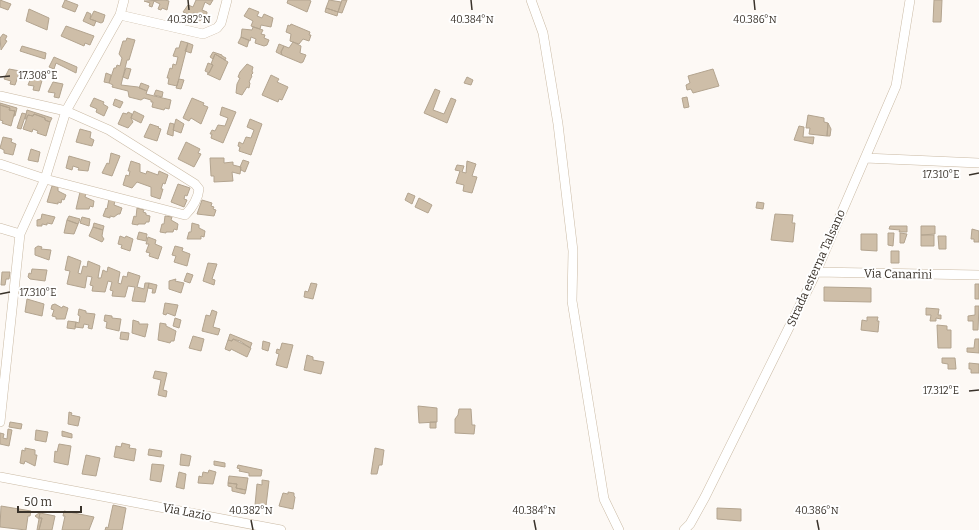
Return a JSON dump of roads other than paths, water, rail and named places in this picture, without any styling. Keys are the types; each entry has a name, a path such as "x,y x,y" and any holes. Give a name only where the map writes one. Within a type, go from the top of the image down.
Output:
{"street":[{"path":"0,422 4,334 20,234 45,179 66,110 120,15 124,0"},
{"path":"120,15 203,34 216,28 221,23 227,0"},
{"path":"531,0 543,33 558,124 573,251 572,301 604,500 619,530"},
{"name":"Strada esterna Talsano","path":"687,528 705,497 816,272 896,86 910,0"},
{"path":"0,96 66,110 109,130 195,184 199,189 199,194 190,210 185,215 45,179 0,164"},
{"path":"865,158 979,163"},
{"path":"0,228 20,234"},
{"name":"Via Canarini","path":"816,272 979,275"},
{"name":"Via Lazio","path":"0,476 280,530"}]}
